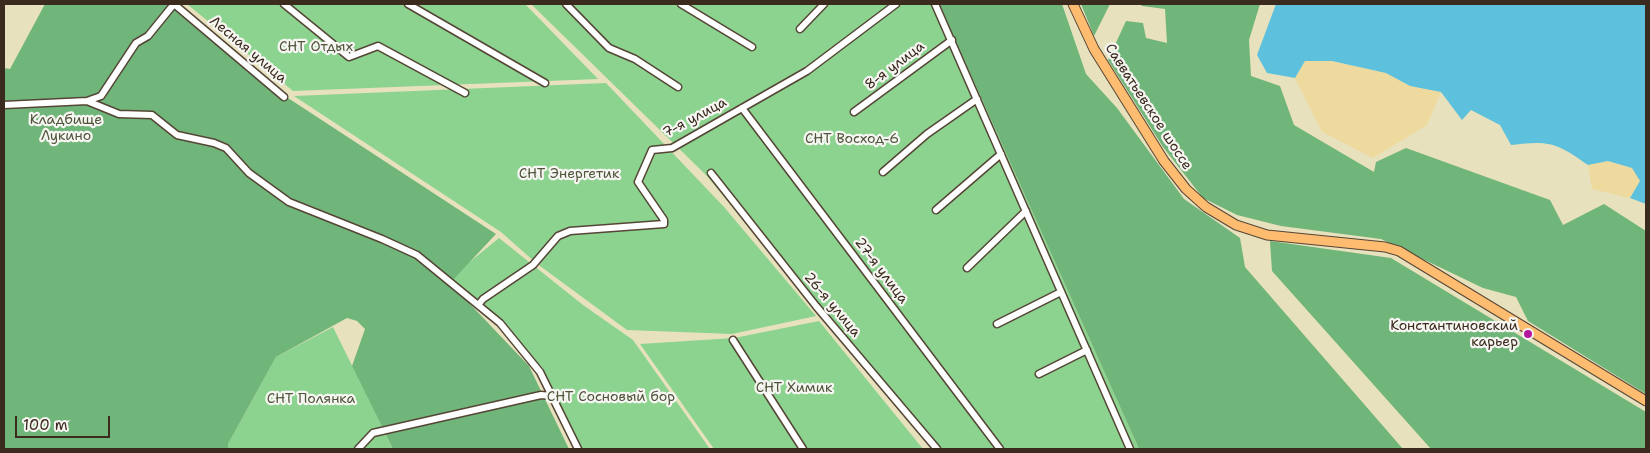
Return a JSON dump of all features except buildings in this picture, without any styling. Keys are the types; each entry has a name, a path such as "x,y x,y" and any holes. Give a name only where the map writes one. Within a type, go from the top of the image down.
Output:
{"main road":[{"name":"Савватьевское шоссе","path":"1073,4 1085,32 1120,93 1175,176 1192,196 1213,212 1236,225 1267,235 1385,247 1399,251 1646,401"}],"street":[{"name":"Лесная улица","path":"174,4 284,97"},
{"path":"4,105 87,101 101,96 136,44 148,36 174,4"},
{"path":"284,4 349,57 378,46 465,93"},
{"path":"408,4 545,83"},
{"path":"566,4 609,48 635,59 678,87"},
{"path":"681,4 752,47"},
{"path":"800,29 824,4"},
{"name":"7-я улица","path":"479,304 483,299 533,265 558,236 570,231 664,224 664,220 638,182 652,150 672,148 808,71 896,4"},
{"path":"935,4 1130,449"},
{"name":"8-я улица","path":"854,112 952,40"},
{"path":"883,172 927,134 977,99"},
{"path":"87,101 119,114 152,115 177,135 214,143 226,148 249,173 289,202 382,239 416,255 479,304 500,323 540,372 578,449"},
{"name":"27-я улица","path":"742,108 1000,449"},
{"path":"936,210 1001,154"},
{"name":"26-я улица","path":"711,173 816,306 937,449"},
{"path":"967,268 1026,211"},
{"path":"997,324 1061,292"},
{"path":"733,340 803,449"},
{"path":"1039,374 1086,350"},
{"path":"358,449 373,433 541,395 552,396"}],"green space":[{"name":"Кладбище Лукино","path":"45,4 178,4 288,98 496,234 450,283 529,366 569,449 393,449 352,366 365,329 357,321 347,318 276,357 228,444 228,449 4,449 4,68 10,69"},
{"name":"СНТ Отдых","path":"187,4 525,4 598,79 293,91"},
{"name":"СНТ Восход-6","path":"531,4 939,4 1139,449 934,449 706,175"},
{"path":"939,4 1062,4 1086,74 1117,108 1184,199 1240,238 1245,267 1403,449 1139,449"},
{"path":"1081,4 1110,4 1094,36"},
{"path":"1140,4 1260,4 1249,40 1251,76 1280,86 1294,125 1374,172 1376,162 1406,148 1550,200 1563,225 1604,204 1646,231 1646,394 1528,321 1516,297 1483,288 1381,239 1281,226 1237,215 1203,198 1163,147 1108,60 1126,21 1143,23 1146,38 1167,43 1165,9 1142,6"},
{"name":"СНТ Энергетик","path":"606,83 724,207 816,316 732,334 627,330 536,263 501,232 294,96"},
{"name":"СНТ Сосновый бор","path":"499,238 583,305 633,340 710,449 578,449 542,367 450,278"},
{"path":"1270,241 1391,258 1646,412 1646,449 1431,449 1272,271"},
{"name":"СНТ Химик","path":"819,321 923,449 714,449 640,344 734,338"},
{"name":"СНТ Полянка","path":"333,327 393,449 228,449 228,444 276,357"}],"sand":[{"path":"1305,61 1332,61 1386,73 1410,86 1441,92 1427,125 1373,158 1322,132 1295,78"},
{"path":"1608,161 1632,168 1640,181 1630,198 1592,189 1588,165"}],"water":[{"path":"1276,4 1646,4 1646,204 1630,198 1640,181 1632,168 1608,161 1588,165 1560,148 1544,143 1511,145 1500,125 1471,110 1462,120 1441,92 1410,86 1386,73 1332,61 1305,61 1295,78 1267,73 1257,55"}],"place":[{"name":"Константиновский карьер","path":"1528,334"}]}
